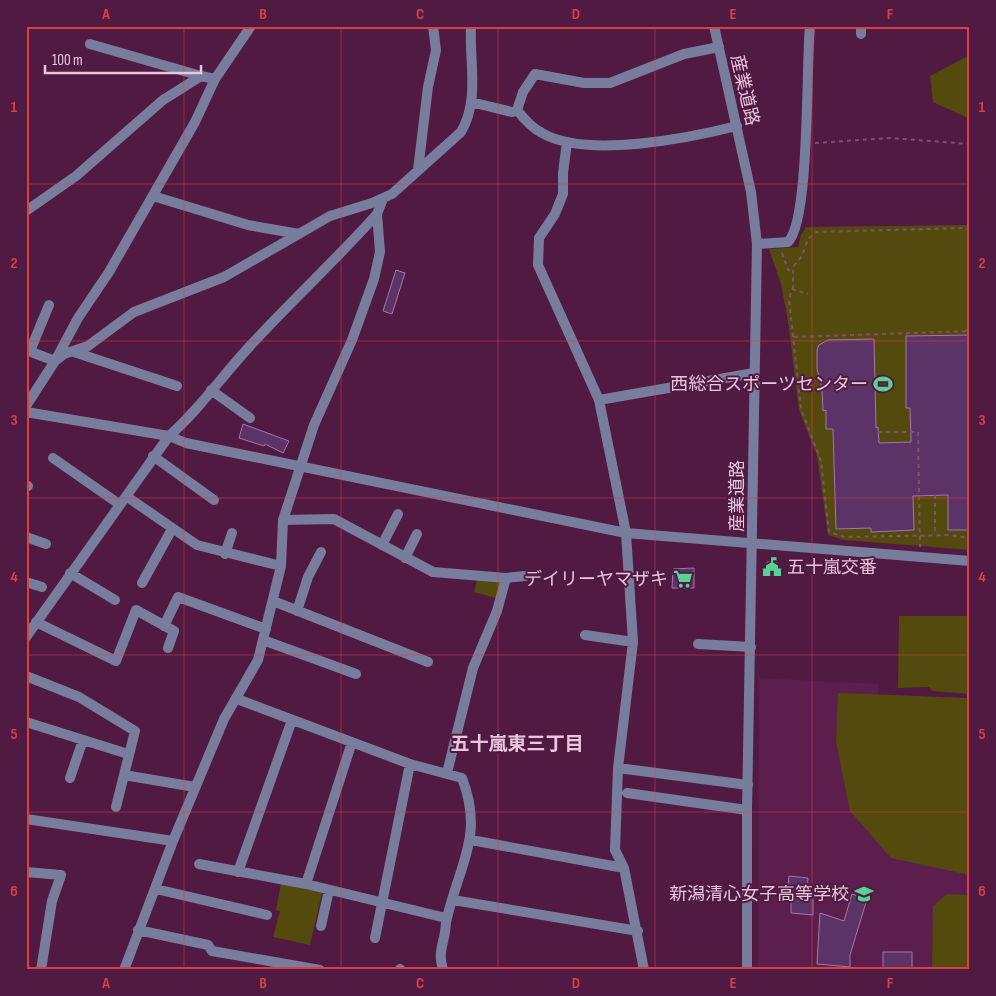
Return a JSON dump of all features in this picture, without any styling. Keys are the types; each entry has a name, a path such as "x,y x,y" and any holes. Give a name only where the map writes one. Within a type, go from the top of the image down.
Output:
{"street":[{"path":"26,406 55,361 78,318 109,272 195,122 215,79 251,26"},
{"path":"418,170 428,87 436,50 433,26"},
{"path":"55,361 64,354 88,346 134,312 224,277 330,216 392,194 461,132 468,120 473,67 471,26"},
{"name":"産業道路","path":"714,26 751,192 756,244 753,543 747,810 747,970"},
{"path":"756,244 782,244 788,242 796,230 804,178 807,56 810,26"},
{"path":"90,44 215,79"},
{"path":"517,110 523,92 535,74 544,74 584,83 610,82 684,54 719,47"},
{"path":"26,211 76,176 163,100 201,76"},
{"path":"471,102 512,112 517,110"},
{"path":"517,110 543,134 567,142 602,145 688,138 737,126"},
{"path":"567,142 563,173 563,194 555,214 545,225 539,238 538,264 599,400 626,533 633,642 618,768 615,850 624,868 638,930 644,970"},
{"path":"152,196 238,222 299,234"},
{"path":"26,637 169,436 188,420 211,390 303,289 339,256 377,214 383,198"},
{"path":"124,970 195,787 224,720 258,660 281,566 283,520 314,425 352,340 374,279 380,252 377,214"},
{"path":"49,305 28,351 55,361"},
{"path":"74,352 178,386"},
{"path":"599,400 754,373"},
{"path":"211,390 250,418"},
{"path":"26,412 169,436 186,443 626,533 970,560"},
{"path":"154,456 214,500"},
{"path":"53,458 197,545 225,554 281,566"},
{"path":"382,545 398,514"},
{"path":"283,520 334,519 433,572 506,578 526,576"},
{"path":"142,583 172,529"},
{"path":"225,554 232,533"},
{"path":"405,558 417,534"},
{"path":"26,537 46,544"},
{"path":"298,611 308,577 321,552"},
{"path":"70,573 115,600"},
{"path":"446,772 474,668 497,610 506,578"},
{"path":"26,582 42,587"},
{"path":"164,626 178,597 266,629"},
{"path":"273,601 428,662"},
{"path":"36,622 116,661 136,610 174,631 168,648"},
{"path":"584,635 633,642"},
{"path":"263,640 356,674"},
{"path":"698,644 751,647"},
{"path":"26,676 79,697 135,731 116,807"},
{"path":"237,698 410,764 446,772 462,778 472,808 471,840 446,918 444,936 439,953 443,970"},
{"path":"238,872 292,720"},
{"path":"26,722 128,754"},
{"path":"70,778 83,740"},
{"path":"306,884 352,742"},
{"path":"375,938 410,764"},
{"path":"618,768 748,785"},
{"path":"124,775 195,787"},
{"path":"627,793 747,810"},
{"path":"26,819 173,841"},
{"path":"471,840 624,868"},
{"path":"200,864 306,884 446,918"},
{"path":"26,872 61,875 52,901 40,970"},
{"path":"156,889 267,915"},
{"path":"321,926 329,890"},
{"path":"453,900 638,930"},
{"path":"138,930 208,945 212,951 320,970"}],"path":[{"path":"805,144 890,138 970,144"},
{"path":"970,230 964,228 822,230 808,238 802,256 792,271 792,289 789,299 801,410 820,461 829,532 845,538 866,535 936,535 970,538"},
{"path":"782,244 784,261 788,270 792,271"},
{"path":"792,289 808,294"},
{"path":"794,337 965,331 970,329"},
{"path":"878,432 918,432 920,536"},
{"path":"935,495 936,535"}],"shaded area":[{"path":"970,55 970,119 933,102 930,76"},
{"name":"西総合スポーツセンター","path":"970,225 970,550 844,540 828,535 817,456 799,410 788,321 781,284 769,249 798,247 801,235 806,227"},
{"path":"478,576 501,582 496,598 474,592"},
{"path":"899,616 970,616 970,694 932,691 929,687 898,688"},
{"name":"新潟清心女子高等学校","path":"759,678 879,684 875,735 970,817 970,970 758,970"},
{"path":"838,693 970,698 970,875 891,858 850,811 836,741"},
{"path":"281,883 322,893 310,945 273,937 280,911 276,910"},
{"path":"947,894 970,895 970,970 932,970 933,906"}],"building":[{"path":"396,270 405,273 392,314 383,311"},
{"path":"970,335 970,530 948,530 948,495 913,496 914,530 871,532 871,528 836,529 833,429 826,429 826,410 823,411 822,388 817,369 817,350 819,345 828,340 874,339 876,428 878,427 879,443 911,442 910,408 906,408 906,336"},
{"path":"243,424 289,441 283,453 265,444 264,446 239,438"},
{"name":"五十嵐交番","path":"767,562 777,562 777,573 766,573"},
{"name":"デイリーヤマザキ","path":"694,568 694,588 672,588 673,569"},
{"path":"789,876 808,878 807,896 813,897 813,915 791,913 791,895 787,895"},
{"path":"852,894 867,899 850,955 850,967 817,964 820,913 844,921"},
{"path":"883,952 912,952 912,970 883,970"}],"place":[{"name":"西総合スポーツセンター","path":"883,384"},
{"name":"五十嵐交番","path":"772,567"},
{"name":"デイリーヤマザキ","path":"683,579"},
{"name":"新潟清心女子高等学校","path":"864,894"}],"district":[{"name":"五十嵐東三丁目","path":"517,743"}]}
